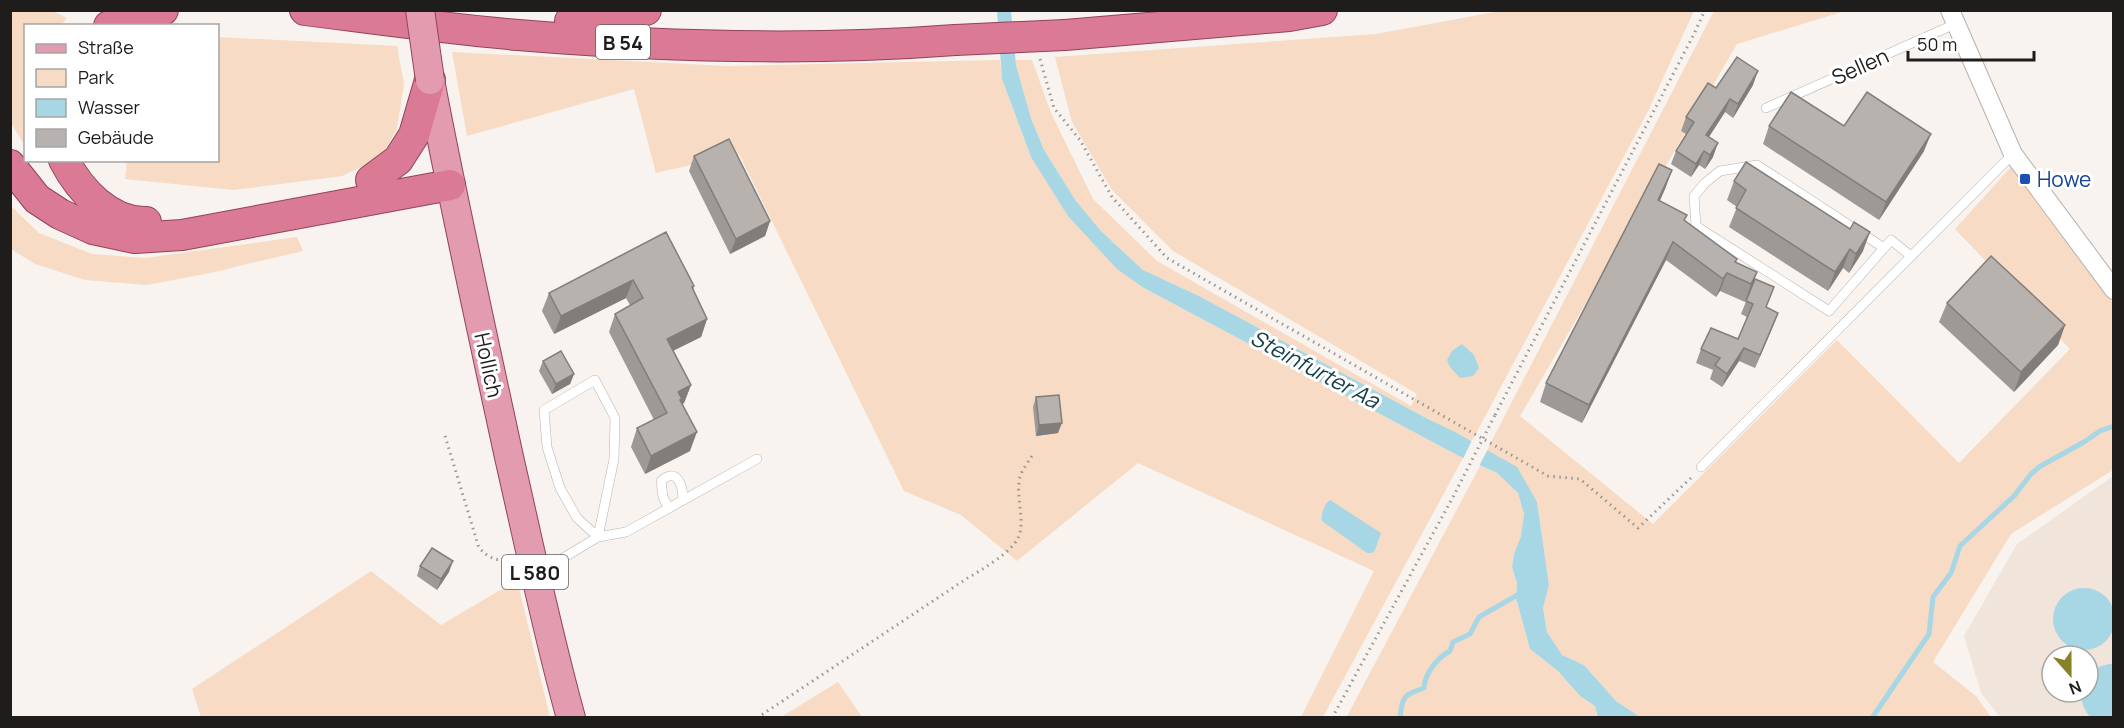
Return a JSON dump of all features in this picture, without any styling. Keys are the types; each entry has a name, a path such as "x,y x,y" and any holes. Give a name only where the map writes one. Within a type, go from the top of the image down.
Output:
{"highway":[{"path":"114,24 135,15 164,10"},
{"name":"B 54","path":"305,10 516,35 624,42 792,47 899,45 1065,35 1289,16 1322,10"},
{"name":"B 54","path":"460,10 570,21 760,31 885,33 955,40"},
{"path":"570,21 646,10"},
{"path":"1160,10 1289,16"},
{"path":"371,180 398,160 414,135 430,80"},
{"path":"65,162 86,193 109,212 137,222 172,221 371,180 421,175 450,185"},
{"path":"10,165 37,199 60,214 93,229 135,238 182,235 450,185"}],"main road":[{"name":"Hollich","path":"420,10 430,80 450,185 534,565 571,717"}],"street":[{"path":"1952,17 2013,154 2114,290"}],"lane":[{"name":"Sellen","path":"1766,108 1952,17"},
{"path":"1701,467 2013,154"},
{"path":"1884,248 1757,165 1720,171 1694,196 1696,226 1829,311 1891,240 1911,256"},
{"path":"595,380 615,418 614,459 598,537 577,518 560,488 547,447 544,410 595,380"},
{"path":"534,565 598,537 626,532 757,459"},
{"path":"668,507 661,489 661,481 669,475 679,481 683,489 683,500"}],"path":[{"path":"1332,717 1453,497 1705,10"},
{"path":"1040,58 1054,108 1080,140 1112,197 1167,258 1548,476 1581,479 1638,528 1701,467"},
{"path":"446,436 479,548 488,557 534,565"},
{"path":"757,717 992,564 1009,548 1018,539 1021,528 1018,503 1020,476 1032,456"}],"shaded area":[{"path":"2113,476 2113,717 2000,717 1981,693 1964,636 2017,544"}],"green space":[{"path":"11,10 53,11 67,18 62,24 24,24 24,144 11,123"},
{"path":"1500,11 1694,11 1646,115 1472,441 1199,296 1143,270 1101,231 1076,201 1044,150 1031,118 1016,65 1016,60 1032,60 1051,113 1093,199 1157,261 1411,406 1417,394 1173,251 1112,190 1072,122 1055,57 1376,34"},
{"path":"1714,11 1845,11 1737,44 1520,416 1653,524 1837,340 1959,463 2070,349 1955,229 2011,167 2113,303 2113,470 2011,534 1933,662 1976,696 1991,717 1640,717 1616,701 1584,665 1562,655 1547,632 1543,608 1549,585 1537,502 1487,450"},
{"path":"219,37 397,46 404,84 397,129 380,158 342,176 234,190 125,179 127,162 219,162"},
{"path":"452,52 727,66 1000,60 1002,79 1031,157 1144,288 1463,458 1323,717 1301,717 1374,571 1138,463 1017,561 961,515 904,491 739,154 656,173 634,89 467,136"},
{"path":"10,205 39,233 92,254 145,258 297,237 303,251 147,285 85,280 35,264 11,249"},
{"path":"1480,466 1497,473 1518,493 1524,514 1521,536 1512,567 1517,583 1516,598 1530,649 1558,671 1580,696 1595,706 1598,717 1346,718"},
{"path":"371,571 441,625 517,580 550,717 201,717 192,689"},
{"path":"838,682 862,717 781,717"}],"water":[{"name":"Steinfurter Aa","path":"997,11 1011,11 1016,65 1031,118 1044,150 1076,201 1101,231 1143,270 1199,296 1517,467 1537,502 1549,585 1543,608 1547,632 1562,655 1584,665 1616,701 1640,717 1598,717 1595,706 1580,696 1558,671 1530,649 1516,598 1517,583 1512,567 1521,536 1524,514 1518,493 1497,473 1459,456 1144,288 1117,269 1068,216 1031,157 1002,79"},
{"path":"1462,344 1474,355 1479,368 1473,376 1460,378 1447,360 1452,351"},
{"path":"1330,500 1381,533 1372,553 1367,553 1322,521 1323,509"},
{"path":"2084,588 2106,597 2114,613 2112,631 2106,641 2100,645 2067,644 2062,641 2056,631 2053,619 2062,597"},
{"path":"2113,664 2113,717 2090,717 2083,706 2083,704 2100,704 2100,667"}],"pier":[{"path":"1473,438 1489,447 1478,468 1462,461"}],"building":[{"path":"1737,57 1758,71 1738,104 1730,99 1706,135 1718,143 1710,155 1704,151 1696,164 1676,151 1694,122 1686,117 1708,83 1716,88"},
{"path":"1791,92 1844,126 1867,92 1931,134 1886,202 1769,126"},
{"path":"729,139 770,221 736,239 694,156"},
{"path":"1746,162 1850,229 1854,222 1870,232 1856,254 1850,249 1835,272 1736,208 1746,190 1734,181"},
{"path":"1659,164 1672,170 1658,200 1687,215 1684,220 1737,259 1735,262 1757,272 1751,284 1727,273 1723,279 1673,242 1589,405 1546,383"},
{"path":"666,232 694,286 692,287 707,319 667,339 691,385 678,392 697,432 651,456 637,428 667,413 615,314 643,298 633,280 561,316 549,293"},
{"path":"1991,256 2065,325 2021,372 1947,303"},
{"path":"1755,279 1774,287 1766,307 1778,313 1760,355 1744,348 1727,374 1715,365 1720,358 1701,349 1711,328 1738,339 1753,304 1746,301"},
{"path":"561,351 574,374 556,384 543,361"},
{"path":"1059,395 1062,423 1039,425 1036,397"},
{"path":"432,548 453,561 441,579 420,566"}],"waterway":[{"path":"1872,718 1929,634 1933,597 1951,573 1960,546 2014,496 2039,467 2100,431 2114,426"},
{"path":"1400,718 1405,697 1424,688 1429,672 1436,662 1450,651 1453,642 1470,634 1479,617 1521,593"}],"place":[{"name":"Howe","path":"2025,179"}]}
